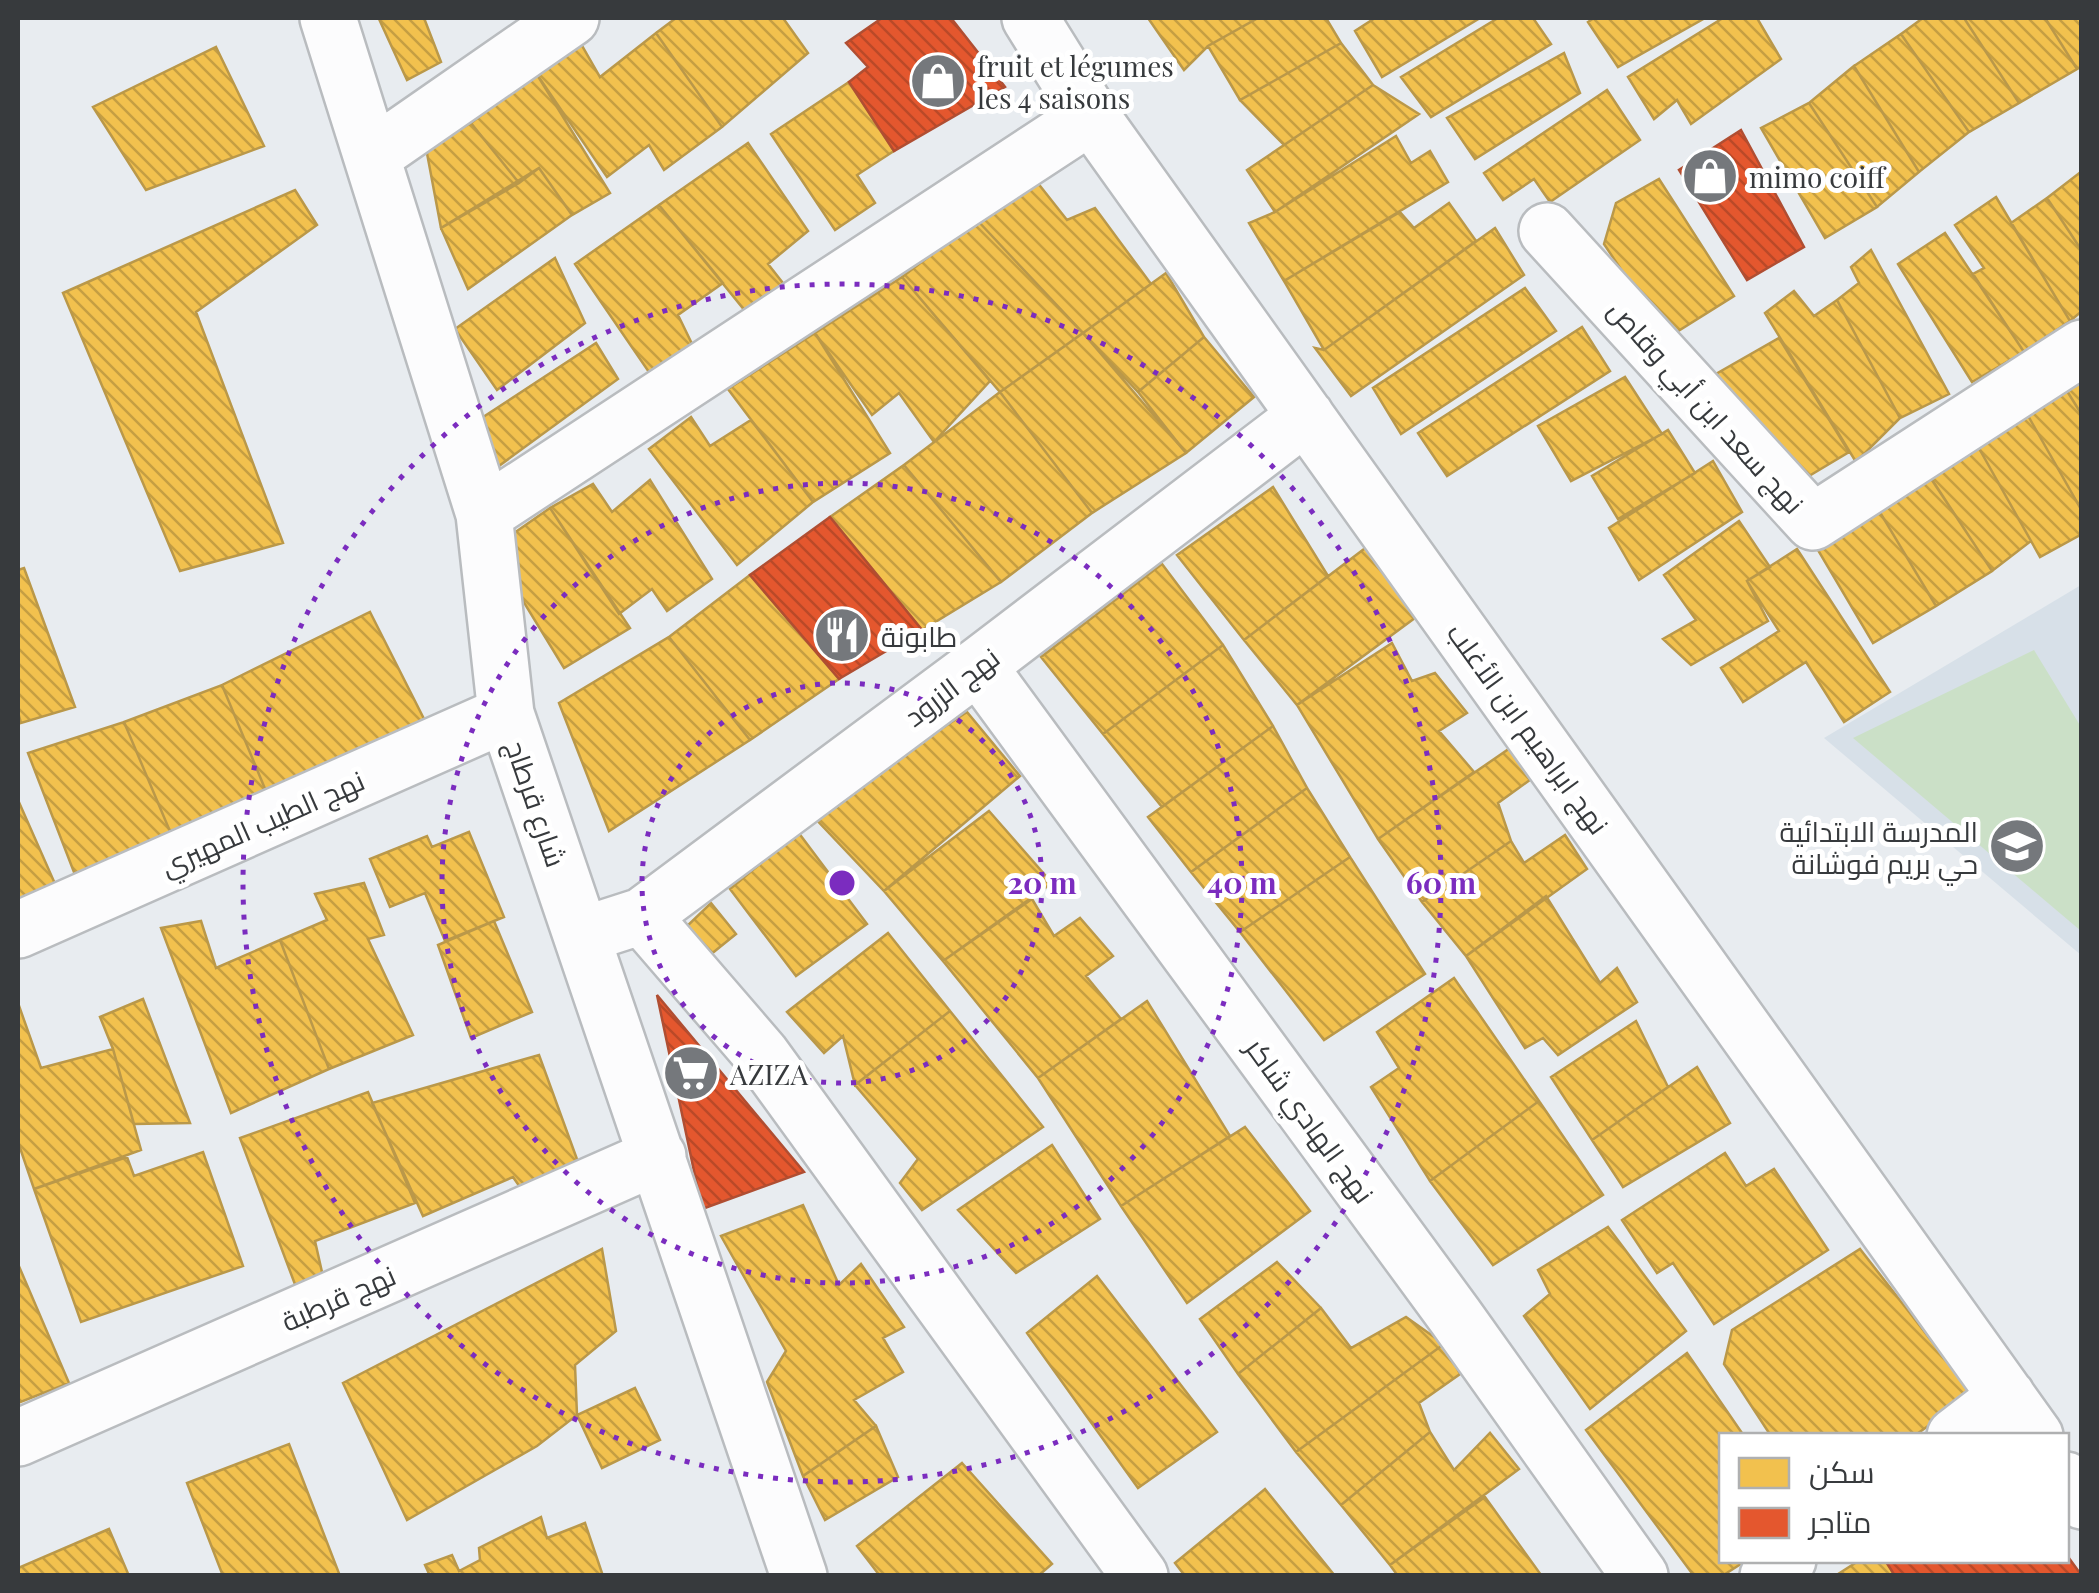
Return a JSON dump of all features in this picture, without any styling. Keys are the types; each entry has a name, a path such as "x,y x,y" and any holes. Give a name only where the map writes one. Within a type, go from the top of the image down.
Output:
{"street":[{"name":"شارع قرطاج","path":"328,18 484,514 506,714 658,1156 790,1573"},
{"path":"372,156 571,18"},
{"name":"نهج ابراهيم ابن الأغلب","path":"1044,22 1090,116 2021,1416"},
{"path":"484,514 1090,116"},
{"name":"نهج سعد ابن أبي وقاص","path":"1547,231 1813,522 2082,348"},
{"name":"نهج الزرود","path":"584,934 642,916 1306,416"},
{"name":"نهج الهادي شاكر","path":"978,666 1455,1316 1640,1576"},
{"name":"نهج الطيب المهيري","path":"18,930 506,714"},
{"path":"642,916 761,1054 1140,1576"},
{"name":"نهج قرطبة","path":"18,1438 658,1156"},
{"path":"1965,1433 2021,1416"}],"shaded area":[{"name":"المدرسة الابتدائية حي بريم فوشانة","path":"2081,585 2081,955 1824,738"}],"green space":[{"name":"المدرسة الابتدائية حي بريم فوشانة","path":"2034,650 2081,727 2081,931 1853,738"}],"building: سكن":[{"path":"424,18 441,62 407,80 379,19"},
{"path":"676,18 783,18 808,53 722,127 656,33"},
{"path":"1148,18 1258,18 1208,46 1184,70"},
{"path":"1258,18 1326,18 1341,43 1240,100 1208,46"},
{"path":"1375,18 1480,18 1382,77 1355,31"},
{"path":"1498,18 1533,18 1551,44 1431,117 1401,77"},
{"path":"1594,18 1705,18 1618,67 1588,22"},
{"path":"1723,18 1757,18 1781,59 1691,124 1677,100 1654,119 1628,77"},
{"path":"1923,18 1964,18 2019,103 1969,132 1901,34"},
{"path":"1964,18 2045,18 2077,69 2019,103"},
{"path":"2045,18 2082,18 2082,66 2077,69"},
{"path":"656,33 722,127 664,170 649,145 607,177 536,73 577,37 600,77"},
{"path":"1901,34 1969,132 1919,172 1854,66"},
{"path":"1341,43 1373,85 1284,145 1240,100"},
{"path":"216,47 264,146 146,190 93,107"},
{"path":"1564,53 1580,93 1475,159 1447,118"},
{"path":"1854,66 1919,172 1877,207 1809,103"},
{"path":"536,73 610,193 572,215 539,168 519,183 471,123"},
{"path":"849,82 894,151 857,175 875,203 835,230 771,134"},
{"path":"1373,85 1419,114 1275,212 1247,170"},
{"path":"1607,90 1640,140 1550,202 1534,179 1503,200 1484,173"},
{"path":"1809,103 1877,207 1825,238 1761,128"},
{"path":"471,123 519,183 441,228 426,148"},
{"path":"1396,136 1411,163 1430,151 1448,182 1284,281 1249,223 1275,212"},
{"path":"748,143 808,231 768,264 786,287 746,312 659,205"},
{"path":"539,168 572,215 468,289 441,228"},
{"path":"2082,171 2082,251 2047,198"},
{"path":"1033,177 1067,220 1095,208 1151,284 1083,333 977,220"},
{"path":"1659,179 1734,296 1667,338 1604,244 1616,203"},
{"path":"295,190 317,225 196,312 283,543 180,571 63,293"},
{"path":"1996,197 2070,321 2024,352 1973,274 1984,268 1955,225"},
{"path":"2047,198 2082,251 2082,311 2070,321 2011,223"},
{"path":"1449,203 1476,241 1324,350 1284,281 1400,212 1414,228"},
{"path":"659,205 723,283 678,315 693,346 653,378 575,264"},
{"path":"977,220 1083,333 1000,392 902,277"},
{"path":"1495,228 1524,275 1351,396 1315,348 1324,350"},
{"path":"1945,233 2024,352 1972,382 1898,264"},
{"path":"1871,250 1949,394 1900,418 1837,300 1859,283 1851,267"},
{"path":"555,258 585,323 497,390 455,329"},
{"path":"1166,273 1204,337 1138,392 1083,333"},
{"path":"902,277 990,381 934,442 899,393 872,415 815,333"},
{"path":"1525,288 1556,331 1401,434 1373,388"},
{"path":"1794,291 1814,316 1837,300 1900,418 1856,462 1765,313"},
{"path":"1582,327 1610,371 1447,476 1418,433"},
{"path":"815,333 890,453 813,502 728,389"},
{"path":"1083,333 1186,453 1092,513 1000,392"},
{"path":"1204,337 1254,397 1186,453 1138,392"},
{"path":"1779,338 1849,452 1789,488 1700,383"},
{"path":"596,343 618,379 492,471 474,423"},
{"path":"2082,370 2082,415 2062,383"},
{"path":"1625,377 1662,434 1571,481 1538,426"},
{"path":"2062,383 2082,415 2082,511 2022,405"},
{"path":"1000,392 1092,513 1001,582 904,465"},
{"path":"2022,405 2082,511 2082,534 2040,557 1971,434"},
{"path":"691,417 710,446 751,420 813,502 737,565 649,449"},
{"path":"1668,430 1695,473 1618,519 1592,476"},
{"path":"1971,434 2031,541 1992,571 1922,465"},
{"path":"1713,461 1742,512 1639,580 1609,528"},
{"path":"904,465 1001,582 922,630 830,517"},
{"path":"1927,472 1992,571 1936,606 1875,504"},
{"path":"650,480 712,579 667,611 652,589 619,614 550,508 593,484 612,512"},
{"path":"1273,487 1328,576 1244,640 1177,555"},
{"path":"1875,504 1936,606 1873,643 1812,540"},
{"path":"550,508 630,628 564,668 506,573 507,538"},
{"path":"1739,521 1770,567 1747,581 1768,621 1691,665 1663,639 1696,620 1664,575"},
{"path":"1368,546 1423,612 1297,705 1244,640"},
{"path":"1797,549 1890,692 1844,722 1806,662 1743,702 1721,668 1779,631 1747,581"},
{"path":"1162,564 1223,645 1103,734 1041,657"},
{"path":"24,568 75,707 21,723 18,570"},
{"path":"750,575 839,679 750,740 669,637"},
{"path":"370,612 426,723 268,796 222,685"},
{"path":"669,637 750,740 609,831 559,703"},
{"path":"1392,643 1412,681 1435,673 1467,713 1439,731 1474,772 1378,839 1297,705"},
{"path":"1223,645 1273,726 1162,807 1103,734"},
{"path":"222,685 268,796 177,848 124,722"},
{"path":"967,712 1020,776 884,891 811,814"},
{"path":"124,722 177,848 77,880 28,753"},
{"path":"1273,726 1307,788 1191,872 1148,817"},
{"path":"1513,746 1534,777 1498,803 1511,841 1422,902 1378,839"},
{"path":"1307,788 1350,857 1240,932 1191,872"},
{"path":"18,800 56,886 18,903"},
{"path":"989,811 1052,883 943,961 884,891"},
{"path":"469,832 504,917 445,941 425,893 390,907 370,859 427,836 432,847"},
{"path":"798,832 867,924 796,976 730,889"},
{"path":"1565,835 1587,869 1466,956 1422,902 1511,841 1524,863"},
{"path":"1350,857 1425,974 1324,1040 1240,932"},
{"path":"364,883 384,935 368,939 413,1035 329,1069 280,940 327,920 315,894"},
{"path":"1546,896 1600,983 1617,968 1637,1002 1558,1055 1543,1038 1525,1048 1466,956"},
{"path":"1032,899 1054,936 1080,918 1113,956 1086,976 1121,1019 1038,1078 943,961"},
{"path":"711,903 736,934 710,955 685,928"},
{"path":"201,921 216,968 280,940 329,1069 231,1113 161,928"},
{"path":"494,921 532,1012 471,1038 438,945"},
{"path":"888,933 950,1011 855,1085 843,1036 824,1053 787,1012"},
{"path":"1454,978 1539,1101 1430,1181 1371,1087 1399,1068 1377,1032"},
{"path":"143,999 190,1123 134,1124 100,1017"},
{"path":"1147,1001 1230,1136 1121,1206 1038,1078"},
{"path":"18,1003 41,1068 113,1049 141,1150 34,1189 18,1142"},
{"path":"950,1011 1043,1127 922,1210 900,1183 918,1159 855,1085"},
{"path":"1636,1021 1668,1087 1592,1140 1551,1077"},
{"path":"539,1055 582,1173 529,1200 513,1177 423,1216 372,1103"},
{"path":"1697,1067 1730,1123 1623,1187 1592,1140"},
{"path":"368,1092 415,1203 315,1241 324,1281 296,1287 240,1138"},
{"path":"1539,1101 1603,1195 1493,1265 1430,1181"},
{"path":"1245,1127 1310,1211 1187,1303 1121,1206"},
{"path":"1052,1145 1100,1219 1016,1273 958,1210"},
{"path":"203,1152 243,1266 81,1322 34,1189 127,1157 134,1176"},
{"path":"1725,1153 1746,1186 1774,1169 1828,1250 1714,1324 1673,1263 1657,1273 1622,1220"},
{"path":"803,1205 839,1285 861,1264 904,1327 883,1338 903,1372 854,1400 876,1426 803,1476 767,1382 786,1351 721,1236"},
{"path":"1608,1227 1686,1331 1590,1409 1524,1316 1550,1294 1538,1270"},
{"path":"602,1249 616,1331 575,1365 577,1415 537,1446 407,1520 343,1383"},
{"path":"1860,1249 1973,1394 1918,1433 1769,1433 1724,1364 1732,1330"},
{"path":"1277,1262 1321,1308 1238,1374 1200,1319"},
{"path":"18,1264 69,1383 18,1403"},
{"path":"1097,1276 1217,1432 1138,1488 1027,1333"},
{"path":"1321,1308 1351,1348 1406,1317 1444,1344 1296,1452 1238,1374"},
{"path":"1444,1344 1460,1374 1419,1403 1430,1432 1341,1505 1296,1452"},
{"path":"1687,1353 1742,1433 1719,1433 1719,1563 1742,1563 1722,1576 1694,1576 1586,1430"},
{"path":"635,1388 660,1440 602,1468 577,1415"},
{"path":"876,1426 898,1477 825,1520 803,1476"},
{"path":"1430,1432 1454,1470 1490,1433 1519,1469 1390,1565 1341,1505"},
{"path":"289,1444 340,1576 223,1576 187,1483"},
{"path":"962,1463 1052,1564 1038,1576 880,1576 857,1546"},
{"path":"1265,1489 1335,1576 1185,1576 1175,1563"},
{"path":"1485,1497 1541,1575 1398,1576 1390,1565"},
{"path":"541,1517 547,1538 585,1523 603,1576 430,1576 425,1565 452,1555 459,1571 480,1560 479,1548"},
{"path":"109,1529 129,1576 18,1576 18,1568"},
{"path":"1855,1563 1887,1563 1895,1576 1835,1576"}],"building: متاجر":[{"path":"882,18 951,18 1005,87 894,151 849,82 868,67 846,43"},
{"path":"1741,130 1804,247 1747,280 1679,170"},
{"path":"830,517 922,630 839,679 750,575"},
{"path":"657,995 804,1172 702,1209"},
{"path":"2069,1558 2082,1576 1895,1576 1887,1563 2069,1563"}],"place":[{"name":"fruit et légumes les 4 saisons","path":"938,81"},
{"name":"mimo coiff","path":"1710,176"},
{"name":"طابونة","path":"842,635"},
{"name":"المدرسة الابتدائية حي بريم فوشانة","path":"2017,846"},
{"name":"AZIZA","path":"691,1073"}]}
